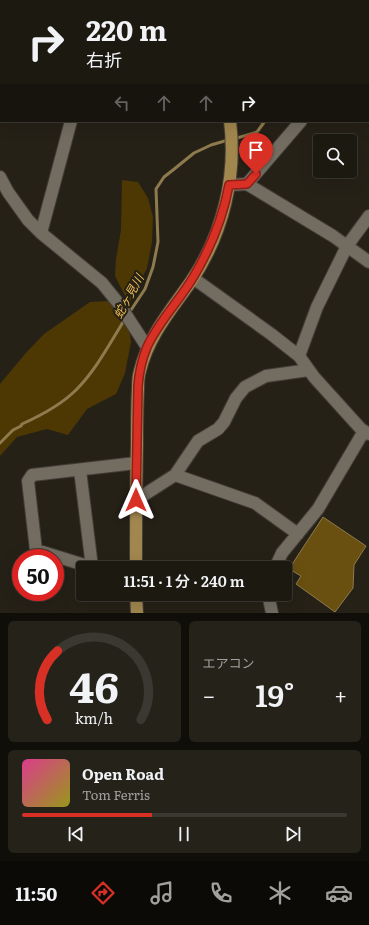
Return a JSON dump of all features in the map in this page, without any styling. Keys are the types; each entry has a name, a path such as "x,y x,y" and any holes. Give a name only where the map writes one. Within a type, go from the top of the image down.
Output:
{"main road":[{"path":"136,561 136,463 139,372 147,347 193,278 208,252 225,208 231,161 230,122"},
{"path":"136,601 137,613"}],"street":[{"path":"41,234 71,122"},
{"path":"247,184 300,122"},
{"path":"0,177 8,192 28,220 41,234 102,283 119,304 147,347"},
{"path":"229,185 247,184 333,236 369,262"},
{"path":"299,356 317,307 347,246 369,216"},
{"path":"193,278 299,356 320,383 366,433 318,509 282,553 278,561"},
{"path":"136,500 176,475 198,441 218,429 224,422 236,398 245,387 266,376 309,370"},
{"path":"76,563 36,550 28,480 32,475 136,463"},
{"path":"80,470 92,561"},
{"path":"176,475 255,504 298,534"},
{"path":"269,601 272,613"}],"shaded area":[{"path":"122,180 138,182 148,198 153,217 152,242 147,268 129,304 115,276 116,259 121,230"},
{"path":"108,301 117,308 129,328 131,342 125,373 116,394 87,409 68,435 47,429 17,437 0,456 0,384 44,334 90,302"},
{"path":"323,517 366,546 354,565 353,588 335,612 296,584 301,576 292,571 292,564"}],"waterway":[{"name":"蛇ヶ見川","path":"234,139 257,132 264,122"},
{"name":"蛇ヶ見川","path":"129,313 145,289 153,267 158,242 156,189 164,177 194,153 211,145 228,140"},
{"name":"蛇ヶ見川","path":"0,443 13,430 51,409 76,390 96,365 125,319"}],"route":[{"path":"136,500 137,399 139,372 147,347 193,278 208,252 225,208 229,185 247,184 256,174"}]}
